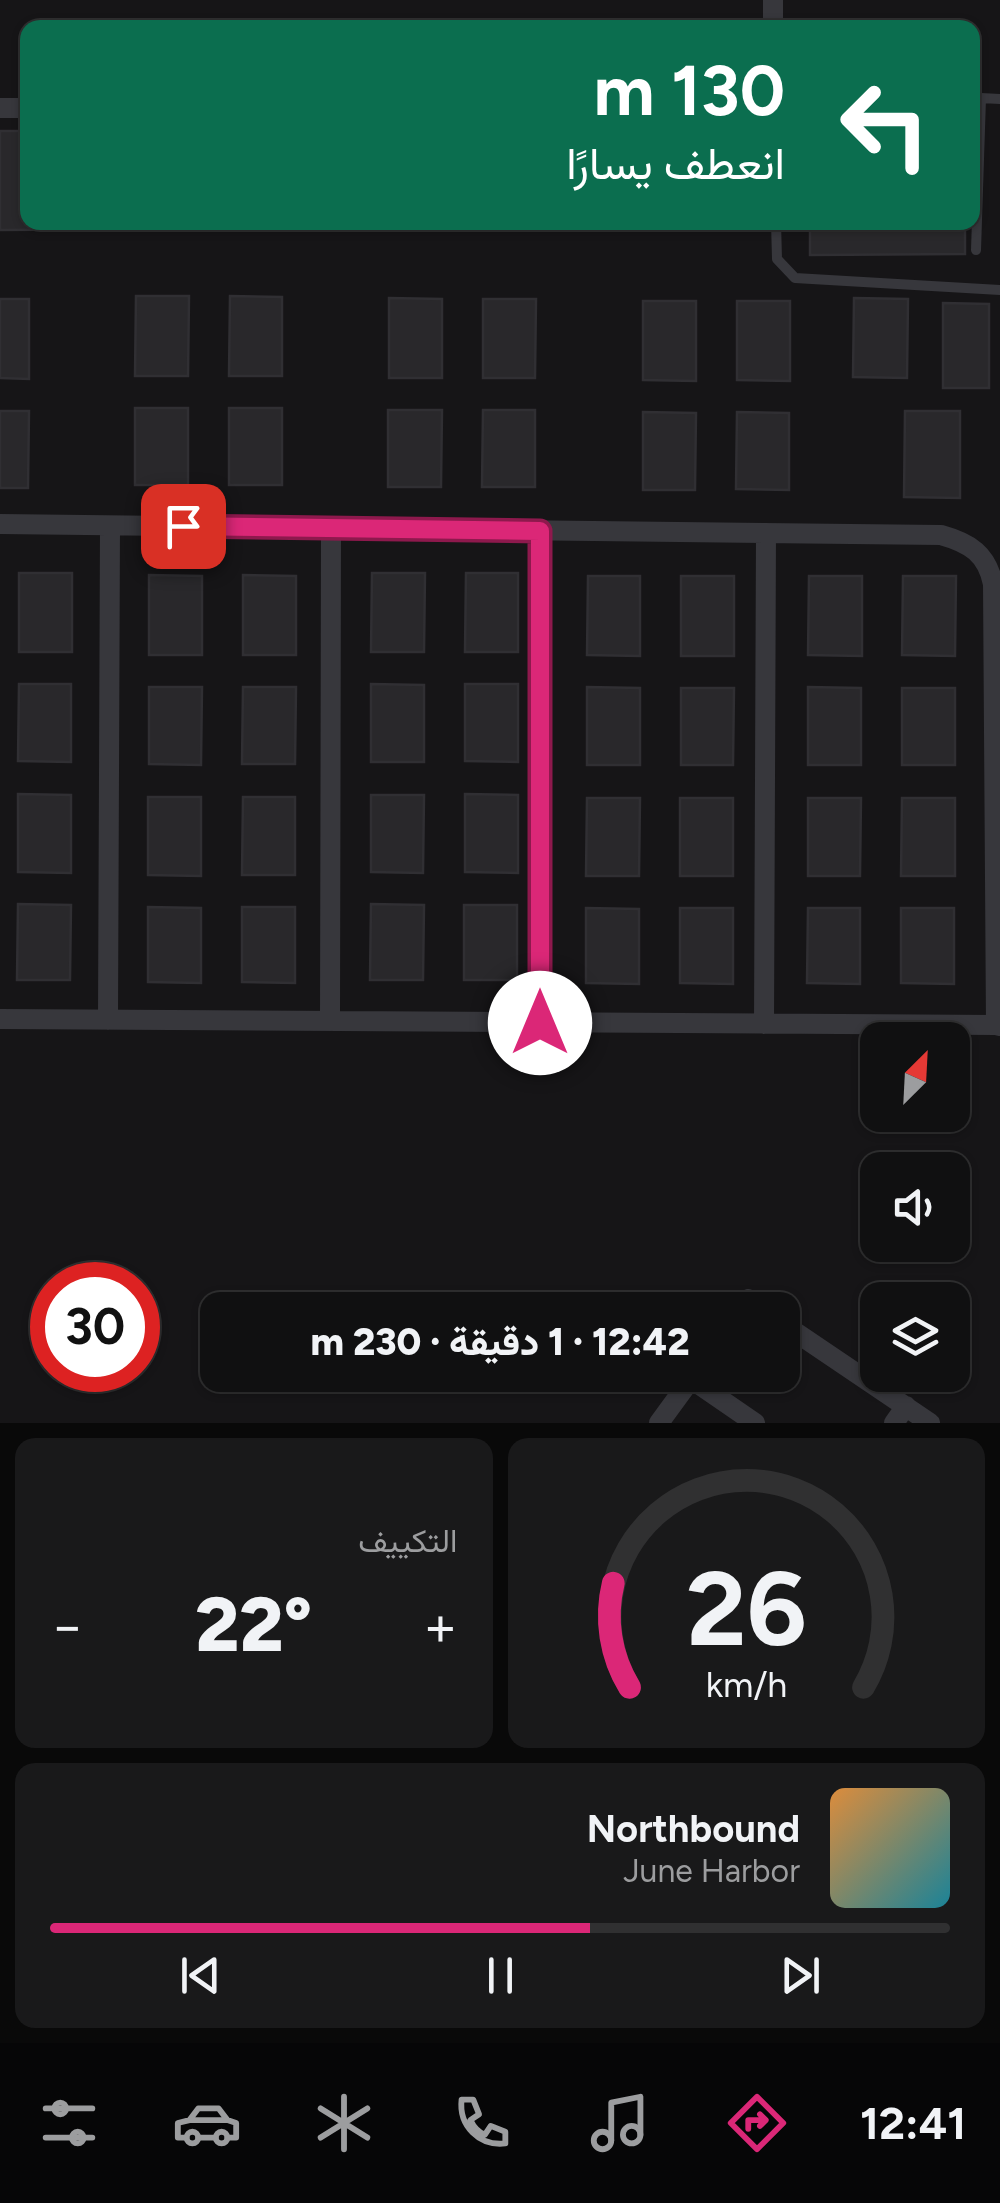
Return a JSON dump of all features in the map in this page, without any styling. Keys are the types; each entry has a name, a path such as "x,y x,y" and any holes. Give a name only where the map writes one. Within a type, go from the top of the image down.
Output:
{"street":[{"path":"0,524 941,536 965,541 988,563 992,584 998,1025 0,1019"},
{"path":"108,1020 110,526"},
{"path":"330,528 330,1021"},
{"path":"540,531 540,1023"},
{"path":"764,1024 766,534"},
{"path":"800,1336 900,1415 930,1423"},
{"path":"659,1423 681,1392"},
{"path":"713,1392 756,1423"}],"lane":[{"path":"980,128 981,98 1000,99"},
{"path":"776,230 778,259 795,278 1000,290"},
{"path":"976,250 977,230"}],"building":[{"path":"0,131 20,131 20,230 0,230"},
{"path":"810,230 965,230 965,254 810,255"},
{"path":"136,296 189,296 188,376 135,376"},
{"path":"230,296 282,297 282,376 229,376"},
{"path":"389,298 442,299 442,378 389,378"},
{"path":"854,298 908,299 907,378 853,377"},
{"path":"0,299 29,299 29,379 0,378"},
{"path":"483,299 536,299 535,378 483,378"},
{"path":"643,301 696,301 696,381 643,380"},
{"path":"737,301 790,301 790,381 737,380"},
{"path":"943,303 989,304 989,388 943,388"},
{"path":"135,408 188,408 188,485 135,485"},
{"path":"229,408 282,408 282,485 229,485"},
{"path":"388,410 442,410 441,487 388,487"},
{"path":"483,410 535,410 535,487 482,487"},
{"path":"0,411 29,411 28,488 0,488"},
{"path":"905,411 960,411 960,498 904,497"},
{"path":"643,412 696,413 695,490 643,490"},
{"path":"737,412 789,413 789,490 736,489"},
{"path":"19,573 72,573 72,652 19,652"},
{"path":"372,573 425,573 424,652 371,652"},
{"path":"466,573 518,573 518,652 465,652"},
{"path":"149,575 202,576 202,655 149,655"},
{"path":"243,575 296,576 296,655 243,655"},
{"path":"588,576 640,576 640,656 587,655"},
{"path":"681,576 734,576 734,656 681,656"},
{"path":"809,576 862,576 862,656 808,655"},
{"path":"903,576 956,576 955,656 902,655"},
{"path":"19,684 71,684 71,762 18,761"},
{"path":"371,684 424,685 424,762 371,762"},
{"path":"465,684 518,684 518,762 465,761"},
{"path":"149,687 202,687 201,765 149,764"},
{"path":"243,687 296,687 295,764 242,764"},
{"path":"587,687 640,688 640,765 587,765"},
{"path":"808,687 861,688 861,765 808,765"},
{"path":"681,688 734,688 733,765 681,765"},
{"path":"902,688 955,688 955,765 902,765"},
{"path":"18,794 71,795 71,873 18,872"},
{"path":"465,794 518,795 518,873 465,872"},
{"path":"371,795 424,795 423,873 371,872"},
{"path":"148,797 201,797 201,876 148,875"},
{"path":"243,797 295,797 295,875 242,875"},
{"path":"587,798 640,798 639,876 586,876"},
{"path":"680,798 733,798 733,876 680,876"},
{"path":"808,798 861,798 860,876 808,876"},
{"path":"902,798 955,798 955,876 901,876"},
{"path":"18,904 71,905 70,980 17,980"},
{"path":"371,904 424,905 423,980 370,980"},
{"path":"464,905 517,905 517,980 464,980"},
{"path":"148,907 201,908 201,983 148,982"},
{"path":"242,907 295,907 295,983 242,982"},
{"path":"586,908 639,909 639,984 586,983"},
{"path":"680,908 733,908 733,984 680,983"},
{"path":"808,908 860,908 860,984 807,983"},
{"path":"901,908 954,908 954,984 901,983"}],"route":[{"path":"183,526 540,531 540,1023"}]}
